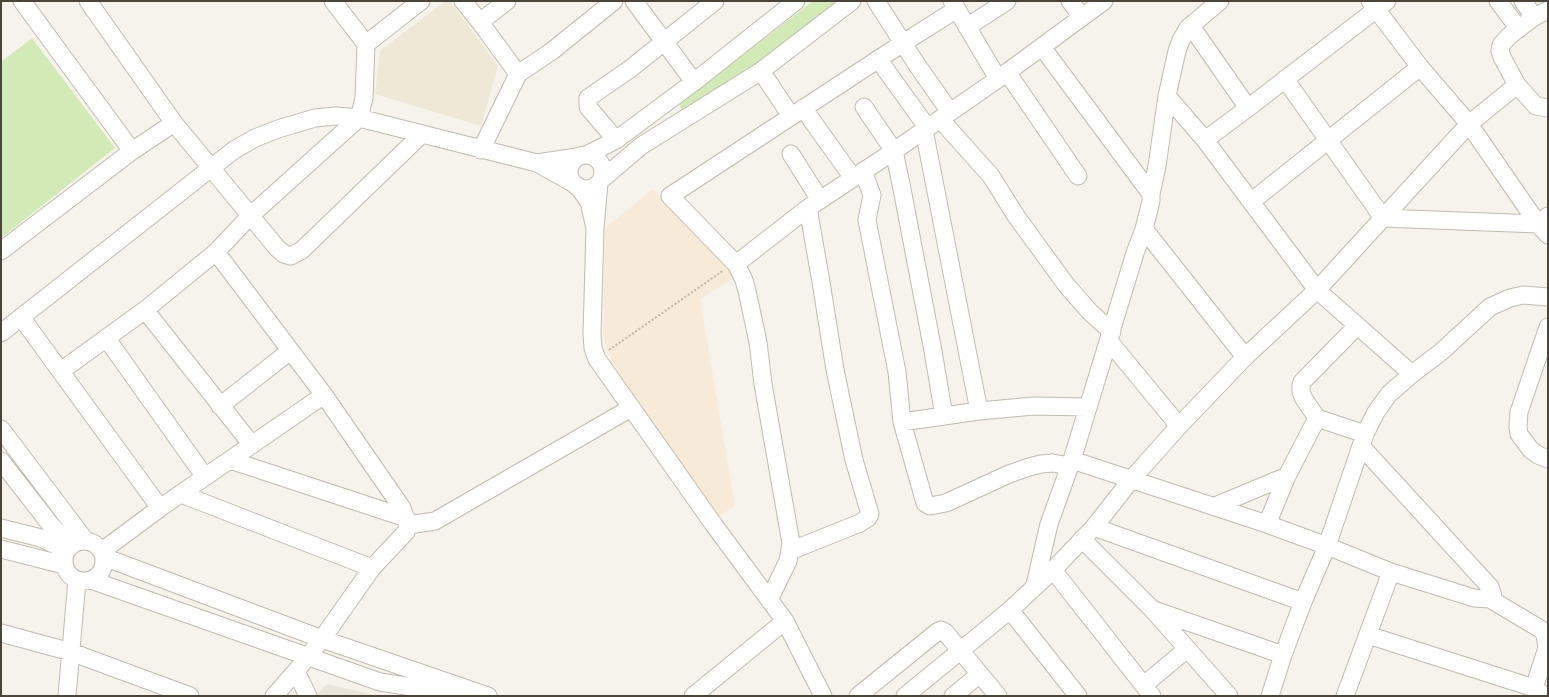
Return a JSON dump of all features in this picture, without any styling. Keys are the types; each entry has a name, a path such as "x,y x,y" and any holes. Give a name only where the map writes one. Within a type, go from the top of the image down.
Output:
{"street":[{"path":"22,1 132,151"},
{"path":"88,1 174,123 250,216 277,248 284,254 291,256 297,254 422,134"},
{"path":"61,371 145,310 216,252 250,216 359,118 364,98 366,44 333,1"},
{"path":"463,1 518,74"},
{"path":"480,22 507,1"},
{"path":"481,150 518,74 552,51 614,1"},
{"path":"634,1 694,82"},
{"path":"616,140 588,107 588,98 630,69 714,1"},
{"path":"595,228 589,202 576,185 569,172 573,161 616,140 694,82 796,1"},
{"path":"3,327 21,317 234,150 255,138 278,129 315,118 336,116 359,118 481,150 538,163 576,185 588,189 594,187 641,146 761,71 852,1"},
{"path":"876,1 903,43 935,122 980,411"},
{"path":"967,27 1007,1"},
{"path":"1070,1 1082,17"},
{"path":"736,264 814,204 894,151 1002,76 1104,1"},
{"path":"1035,585 1049,524 1071,463 1135,253 1144,229 1151,202 1167,96 1177,51 1181,40 1190,26 1220,1"},
{"path":"1498,1 1519,29"},
{"path":"1523,1 1541,14 1519,29 1500,45 1500,51 1517,85 1536,106 1540,108 1548,108"},
{"path":"366,44 413,3"},
{"path":"1205,140 1285,80 1377,4 1420,67 1469,124 1545,225"},
{"path":"769,600 788,561 790,543 763,384 758,342 747,291 744,280 736,264 670,196 903,43 954,5 967,27 1002,76 1078,176"},
{"path":"1190,26 1248,108"},
{"path":"1042,47 1151,194"},
{"path":"878,59 935,122 991,176 1016,216 1067,286 1110,336 1179,426"},
{"path":"1252,201 1420,67"},
{"path":"761,71 797,112 858,174 872,195 868,220 897,372 902,422 925,503 930,506 946,503 1009,474 1041,464 1071,463 1131,480 1267,524 1391,572 1474,598 1490,599 1542,630 1545,635 1547,648 1539,692 1368,635"},
{"path":"1285,80 1383,218"},
{"path":"905,696 1010,610 1035,585 1053,570 1088,533 1131,480 1179,426 1245,357 1317,290 1469,124 1517,85"},
{"path":"1167,96 1205,140 1317,290 1412,374"},
{"path":"864,107 894,151 933,351 944,416"},
{"path":"1,251 132,151 174,123"},
{"path":"790,551 860,523 868,518 870,514 854,460 835,370 821,282 814,204 791,154"},
{"path":"538,163 582,156 594,156 602,164 604,169 600,181 595,228 592,334 593,348 597,359 714,525 785,621 823,696"},
{"path":"1383,218 1545,225"},
{"path":"1144,229 1245,357"},
{"path":"216,252 324,395 402,508 407,522 406,532 372,568 322,639 274,696"},
{"path":"1270,696 1282,655 1327,546 1363,440 1376,412 1389,394 1441,352 1490,307 1510,298 1522,295 1548,297"},
{"path":"145,310 252,445"},
{"path":"21,317 160,508"},
{"path":"1357,326 1302,382 1301,392 1304,399 1317,418 1363,440 1490,587 1493,596 1490,599"},
{"path":"1548,327 1545,344 1519,412 1518,427 1519,434 1530,450 1538,455 1548,458"},
{"path":"107,339 205,478"},
{"path":"220,406 290,351"},
{"path":"103,554 160,508 324,395"},
{"path":"902,422 980,411 1034,406 1088,407"},
{"path":"230,460 407,522 435,522 631,408"},
{"path":"1267,524 1287,476 1317,418"},
{"path":"1,429 71,550 67,572 84,580 380,682 438,692 452,696"},
{"path":"1,461 71,550"},
{"path":"1215,506 1287,476"},
{"path":"181,494 372,568"},
{"path":"41,538 46,533 50,524"},
{"path":"1,528 41,538 71,550"},
{"path":"1088,533 1303,602"},
{"path":"1088,533 1152,610 1229,696"},
{"path":"1,549 71,550 92,542 103,554 322,639 488,696"},
{"path":"84,580 102,571 104,564 103,554"},
{"path":"1053,570 1150,693 1187,649"},
{"path":"1348,695 1391,572"},
{"path":"66,696 71,652 84,580"},
{"path":"1010,610 1078,696"},
{"path":"1152,610 1282,655"},
{"path":"693,696 785,621"},
{"path":"858,696 941,630 945,632 998,696"},
{"path":"1,633 71,652 190,696"},
{"path":"296,671 308,696"},
{"path":"953,696 980,674"},
{"path":"395,696 415,696"}],"path":[{"path":"597,359 731,265 736,264"}],"shaded area":[{"path":"445,1 450,1 498,66 481,126 375,94 380,51"},
{"path":"653,189 737,276 700,299 735,506 716,518 620,374 610,357 603,335 605,228"},
{"path":"327,684 378,696 315,696"}],"green space":[{"path":"813,1 844,1 787,44 683,111 679,105"},
{"path":"32,38 115,148 1,238 1,62"}]}
